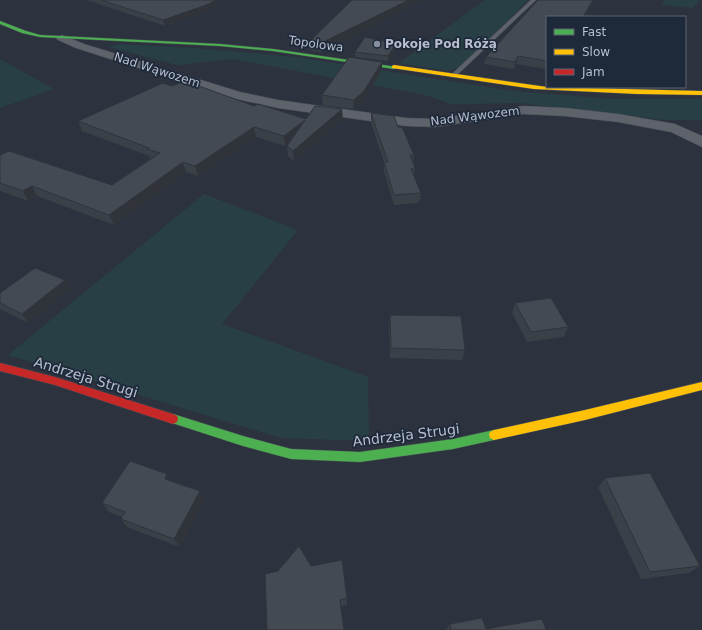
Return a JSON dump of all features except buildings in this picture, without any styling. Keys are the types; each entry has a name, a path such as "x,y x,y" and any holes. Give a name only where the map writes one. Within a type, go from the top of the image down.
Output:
{"street":[{"name":"Topolowa","path":"0,22 24,32 62,38 132,40 252,48 546,88"},
{"name":"Nad Wąwozem","path":"62,38 80,46 174,76 237,95 278,104 406,122 435,123 496,112 523,110 565,112 618,118 676,128 702,142"},
{"name":"Topolowa","path":"555,88 637,92 702,92"},
{"name":"Andrzeja Strugi","path":"0,367 55,381 243,441 292,454 360,457 453,444 585,415 702,386"}],"lane":[{"path":"453,76 534,0"}],"green space":[{"path":"485,0 528,0 465,63 455,69 448,71 399,63"},
{"path":"664,0 700,0 693,8 662,5"},
{"path":"118,44 194,48 295,57 514,91 611,99 702,99 702,120 665,120 520,103 451,104 425,95 233,59 177,65 109,47"},
{"path":"0,59 54,89 0,108"},
{"path":"204,194 298,230 222,324 368,377 369,441 281,438 8,355"}],"traffic: fast":[{"path":"0,22 24,32 40,36 220,45 273,50 394,67"},
{"path":"173,419 291,454 360,457 453,444 494,435"}],"traffic: slow":[{"path":"394,67 546,88"},
{"path":"555,88 637,92 702,93"},
{"path":"494,435 585,415 702,386"}],"traffic: jam":[{"path":"0,367 55,381 173,419"}],"place":[{"name":"Pokoje Pod Różą","path":"377,44"}]}
